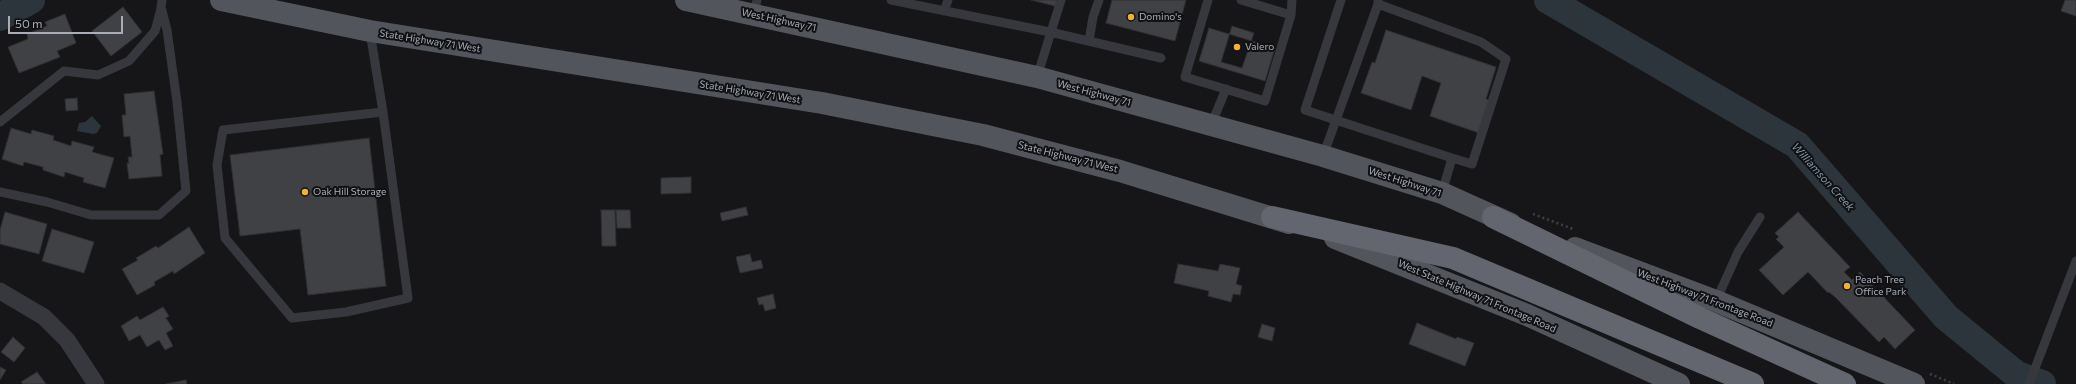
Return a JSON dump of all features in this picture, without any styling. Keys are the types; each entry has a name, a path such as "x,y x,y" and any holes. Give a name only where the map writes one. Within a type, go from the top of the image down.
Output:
{"highway":[{"path":"1272,217 1452,258 1753,384"},
{"path":"1493,217 1700,318 1845,384"}],"main road":[{"name":"State Highway 71 West","path":"221,0 370,31 822,103 984,135 1120,170 1272,217"},
{"name":"West Highway 71","path":"686,0 756,7 1037,77 1323,156 1442,193 1493,217"},
{"name":"West State Highway 71 Frontage Road","path":"1272,217 1346,242 1519,312 1679,384"},
{"name":"West Highway 71 Frontage Road","path":"1493,217 1716,301 1914,384"}],"street":[{"path":"0,291 44,317 67,340 96,384"}],"lane":[{"path":"891,0 1050,32 1162,58"},
{"path":"944,11 948,0"},
{"path":"1037,77 1061,0"},
{"path":"1088,41 1093,17 1099,0"},
{"path":"1208,0 1185,77 1266,101 1291,15 1292,0"},
{"path":"1241,0 1291,15"},
{"path":"1323,156 1335,120 1378,2 1481,42 1506,59 1472,164 1452,158 1335,120 1305,110 1340,0"},
{"path":"0,122 64,71 98,75 129,60 155,31 162,4"},
{"path":"0,192 47,202 91,215 159,215 186,191 177,102 162,4"},
{"path":"370,31 383,112 408,298 346,312 292,318 225,238 217,165 223,130 383,112"},
{"path":"1211,125 1226,89"},
{"path":"1442,193 1452,158"},
{"path":"1716,301 1738,252 1760,217"},
{"path":"2029,384 2076,261"}],"shaded area":[{"path":"92,116 101,126 97,133 93,134 77,131 79,123 85,122"}],"building":[{"path":"1031,0 1057,0 1055,6"},
{"path":"1112,0 1186,0 1175,41 1106,23"},
{"path":"2065,0 2076,0 2076,16 2061,11"},
{"path":"123,7 142,32 111,56 92,31"},
{"path":"65,14 76,43 57,51 60,57 19,73 8,47 28,39 27,34 47,26 45,22"},
{"name":"Valero","path":"1232,26 1254,33 1242,68 1221,62"},
{"name":"Valero","path":"1209,28 1275,48 1265,81 1199,61"},
{"path":"1386,30 1496,67 1486,99 1490,101 1479,133 1430,116 1441,83 1422,76 1411,110 1361,93 1372,62 1375,63"},
{"path":"154,91 163,154 160,155 162,176 129,179 127,163 129,163 128,157 132,157 130,136 124,137 122,115 126,115 124,94"},
{"path":"77,98 78,110 66,111 65,99"},
{"path":"11,128 31,134 32,130 54,136 53,140 71,146 72,141 94,147 92,152 114,158 105,188 83,182 84,178 65,172 64,177 43,170 43,167 24,162 23,166 2,159"},
{"name":"Oak Hill Storage","path":"369,138 386,286 308,295 300,229 240,236 230,155"},
{"path":"691,177 691,193 661,194 661,178"},
{"path":"746,207 748,215 722,221 720,213"},
{"path":"601,210 615,210 616,246 602,246"},
{"path":"616,210 630,210 631,228 617,228"},
{"path":"5,212 47,224 39,254 0,244 0,230"},
{"name":"Peach Tree Office Park","path":"1798,212 1850,267 1844,272 1852,280 1860,272 1915,330 1895,349 1884,337 1879,342 1808,272 1783,295 1759,270 1784,247 1776,239 1779,237 1775,233"},
{"path":"189,227 205,253 174,274 173,271 154,282 155,285 137,295 122,269 138,260 136,258 156,246 158,248"},
{"path":"52,229 94,242 84,273 42,261"},
{"path":"750,254 752,262 761,260 763,268 740,273 736,257"},
{"path":"1178,264 1218,271 1220,264 1240,268 1236,284 1242,286 1240,295 1233,294 1231,302 1208,296 1209,291 1174,283"},
{"path":"773,294 776,308 765,311 763,304 759,305 757,298"},
{"path":"163,307 169,316 166,318 173,329 166,333 173,346 165,350 159,340 147,347 140,335 129,341 121,326 137,316 140,320"},
{"path":"1417,323 1456,339 1457,337 1474,343 1465,366 1409,344"},
{"path":"1262,324 1275,328 1272,341 1258,337"},
{"path":"13,337 25,348 14,362 1,352"},
{"path":"0,367 6,370 0,380"},
{"path":"37,372 46,384 23,384 21,382"},
{"path":"186,380 187,384 166,384"}],"waterway":[{"name":"Williamson Creek","path":"0,17 31,0"},
{"name":"Williamson Creek","path":"1548,0 1797,145 1946,317 2017,375 2042,384"}],"place":[{"name":"Domino's","path":"1131,17"},
{"name":"Valero","path":"1237,47"},
{"name":"Oak Hill Storage","path":"305,192"},
{"name":"Peach Tree Office Park","path":"1847,286"}]}
